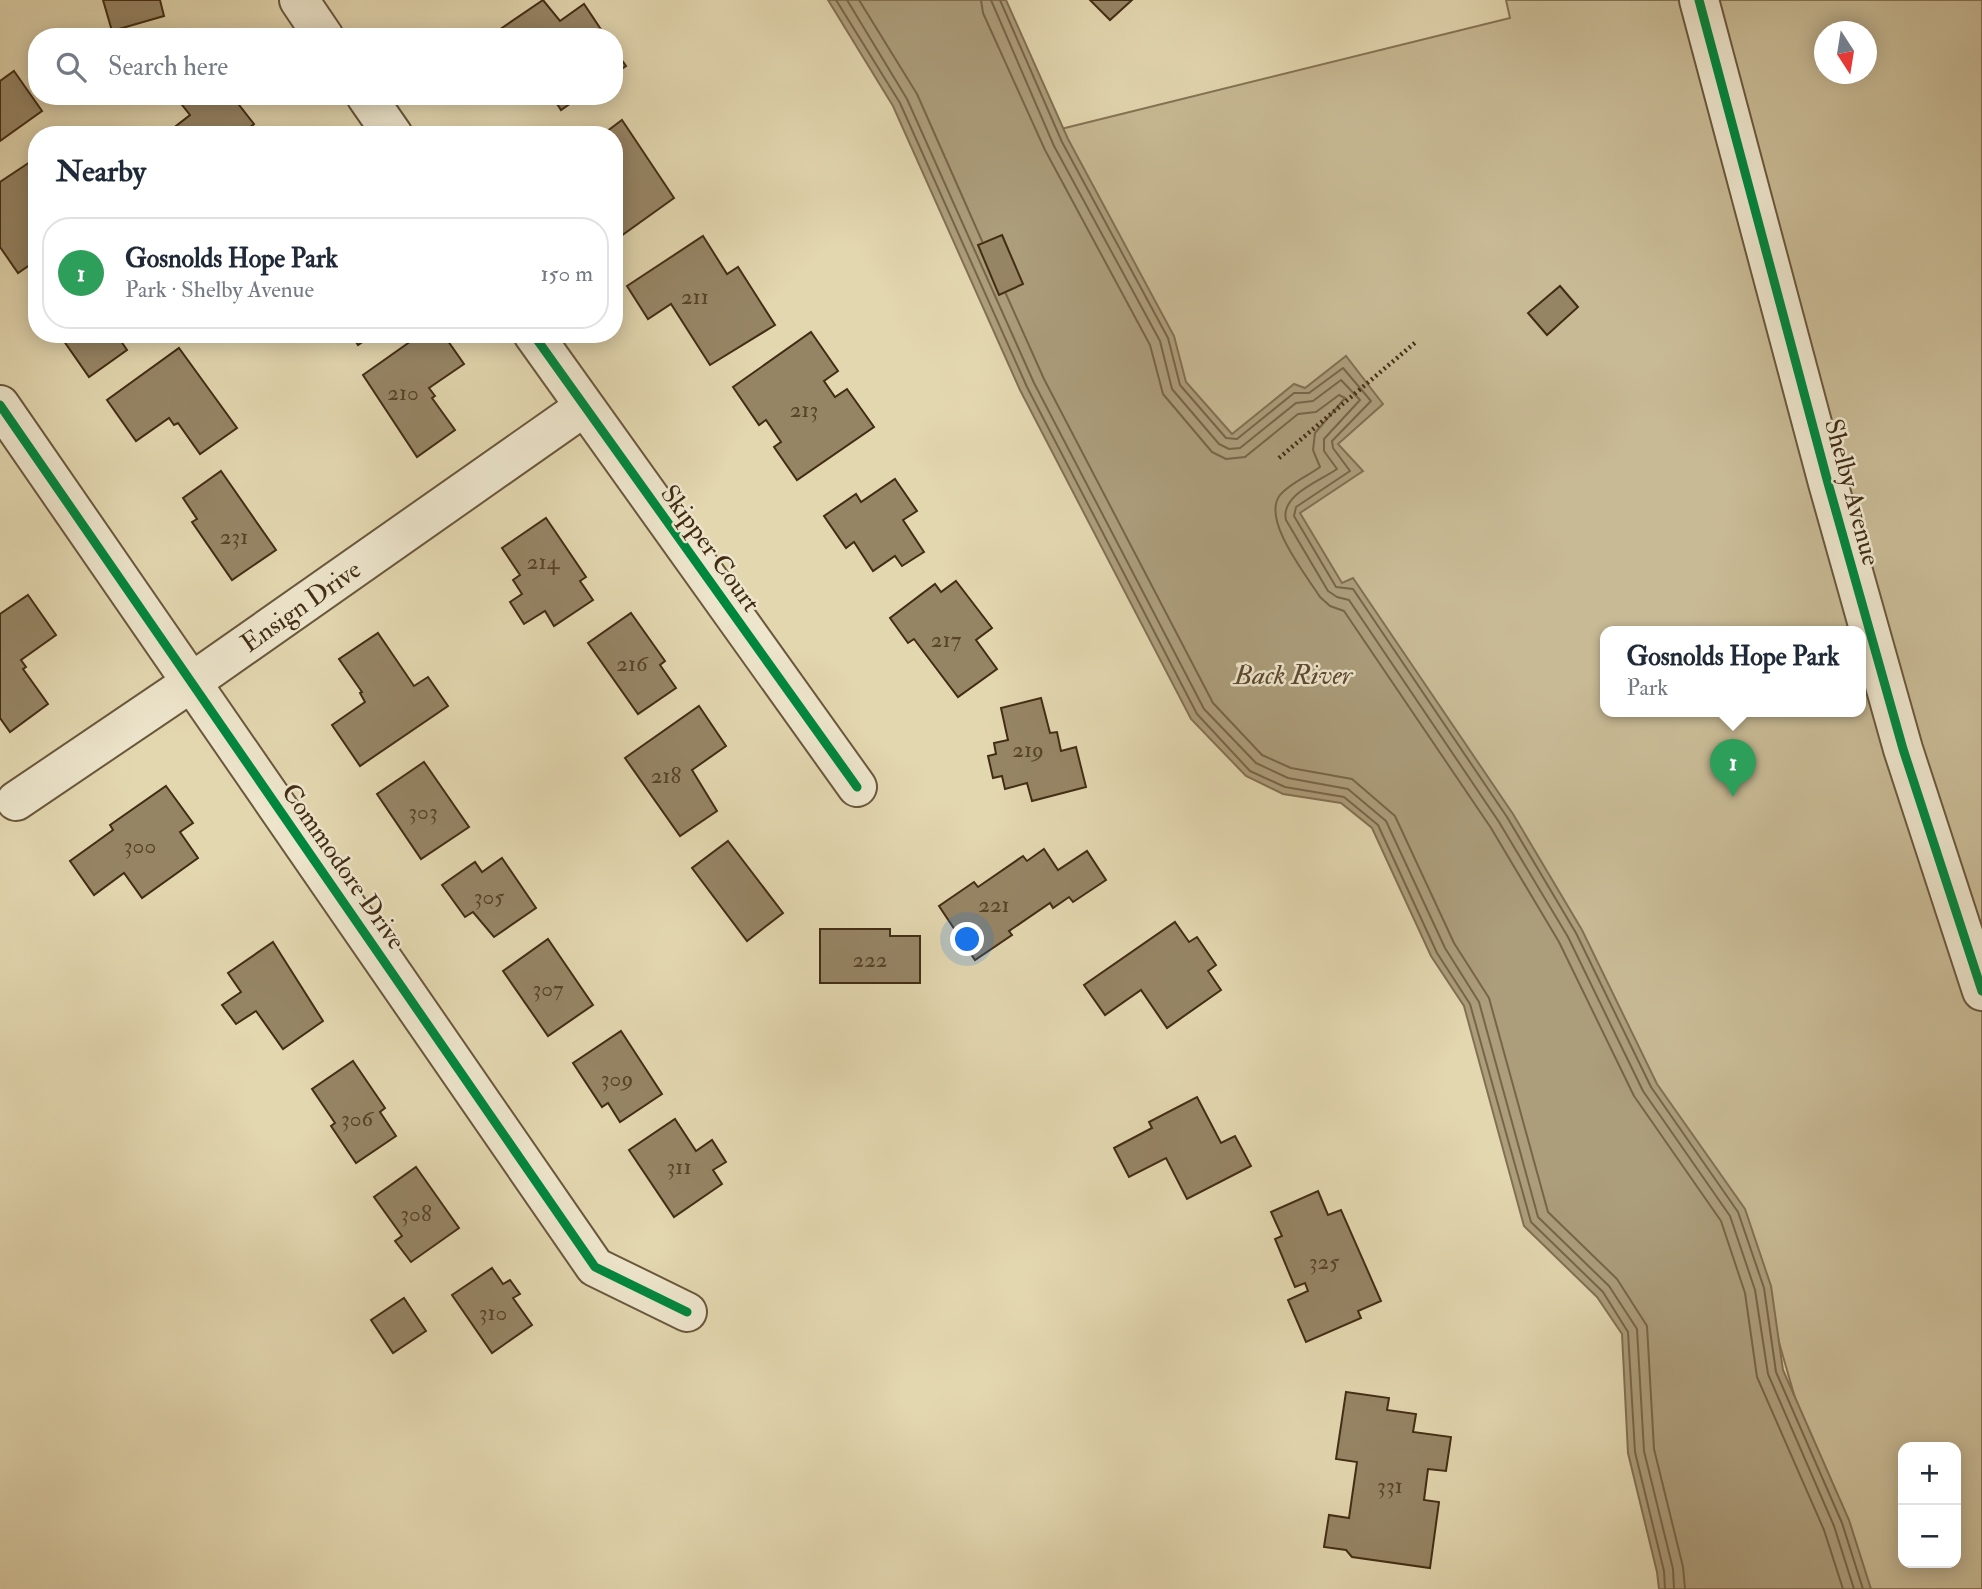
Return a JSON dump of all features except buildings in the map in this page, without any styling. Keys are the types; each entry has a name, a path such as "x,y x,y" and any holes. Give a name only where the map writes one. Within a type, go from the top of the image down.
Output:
{"street":[{"path":"299,0 318,28"},
{"name":"Shelby Avenue","path":"1699,0 1899,736 1982,991"},
{"path":"372,105 387,126"},
{"name":"Skipper Court","path":"539,343 857,787"},
{"name":"Commodore Drive","path":"0,405 595,1267 687,1311"},
{"name":"Ensign Drive","path":"16,801 192,682 584,408"}],"path":[{"path":"1279,458 1418,341"}],"shaded area":[{"path":"1506,0 1982,0 1982,1589 1850,1589 1776,1332 1189,392 1061,129 1510,18"}],"water":[{"name":"Back River","path":"828,0 1006,0 1068,139 1174,336 1186,382 1232,434 1294,384 1305,388 1346,356 1383,404 1338,444 1363,471 1300,513 1342,583 1353,578 1513,814 1582,930 1657,1084 1745,1209 1771,1286 1783,1370 1849,1520 1871,1589 1659,1589 1628,1453 1622,1334 1597,1297 1524,1226 1464,1006 1431,956 1372,828 1341,803 1283,794 1246,776 1191,719 1020,390 893,106"}],"cycle path":[{"path":"1699,0 1828,483 1903,749 1982,991"},
{"path":"539,343 857,787"},
{"path":"0,405 595,1267 687,1312"}],"place":[{"name":"Gosnolds Hope Park","path":"1733,797"}]}
